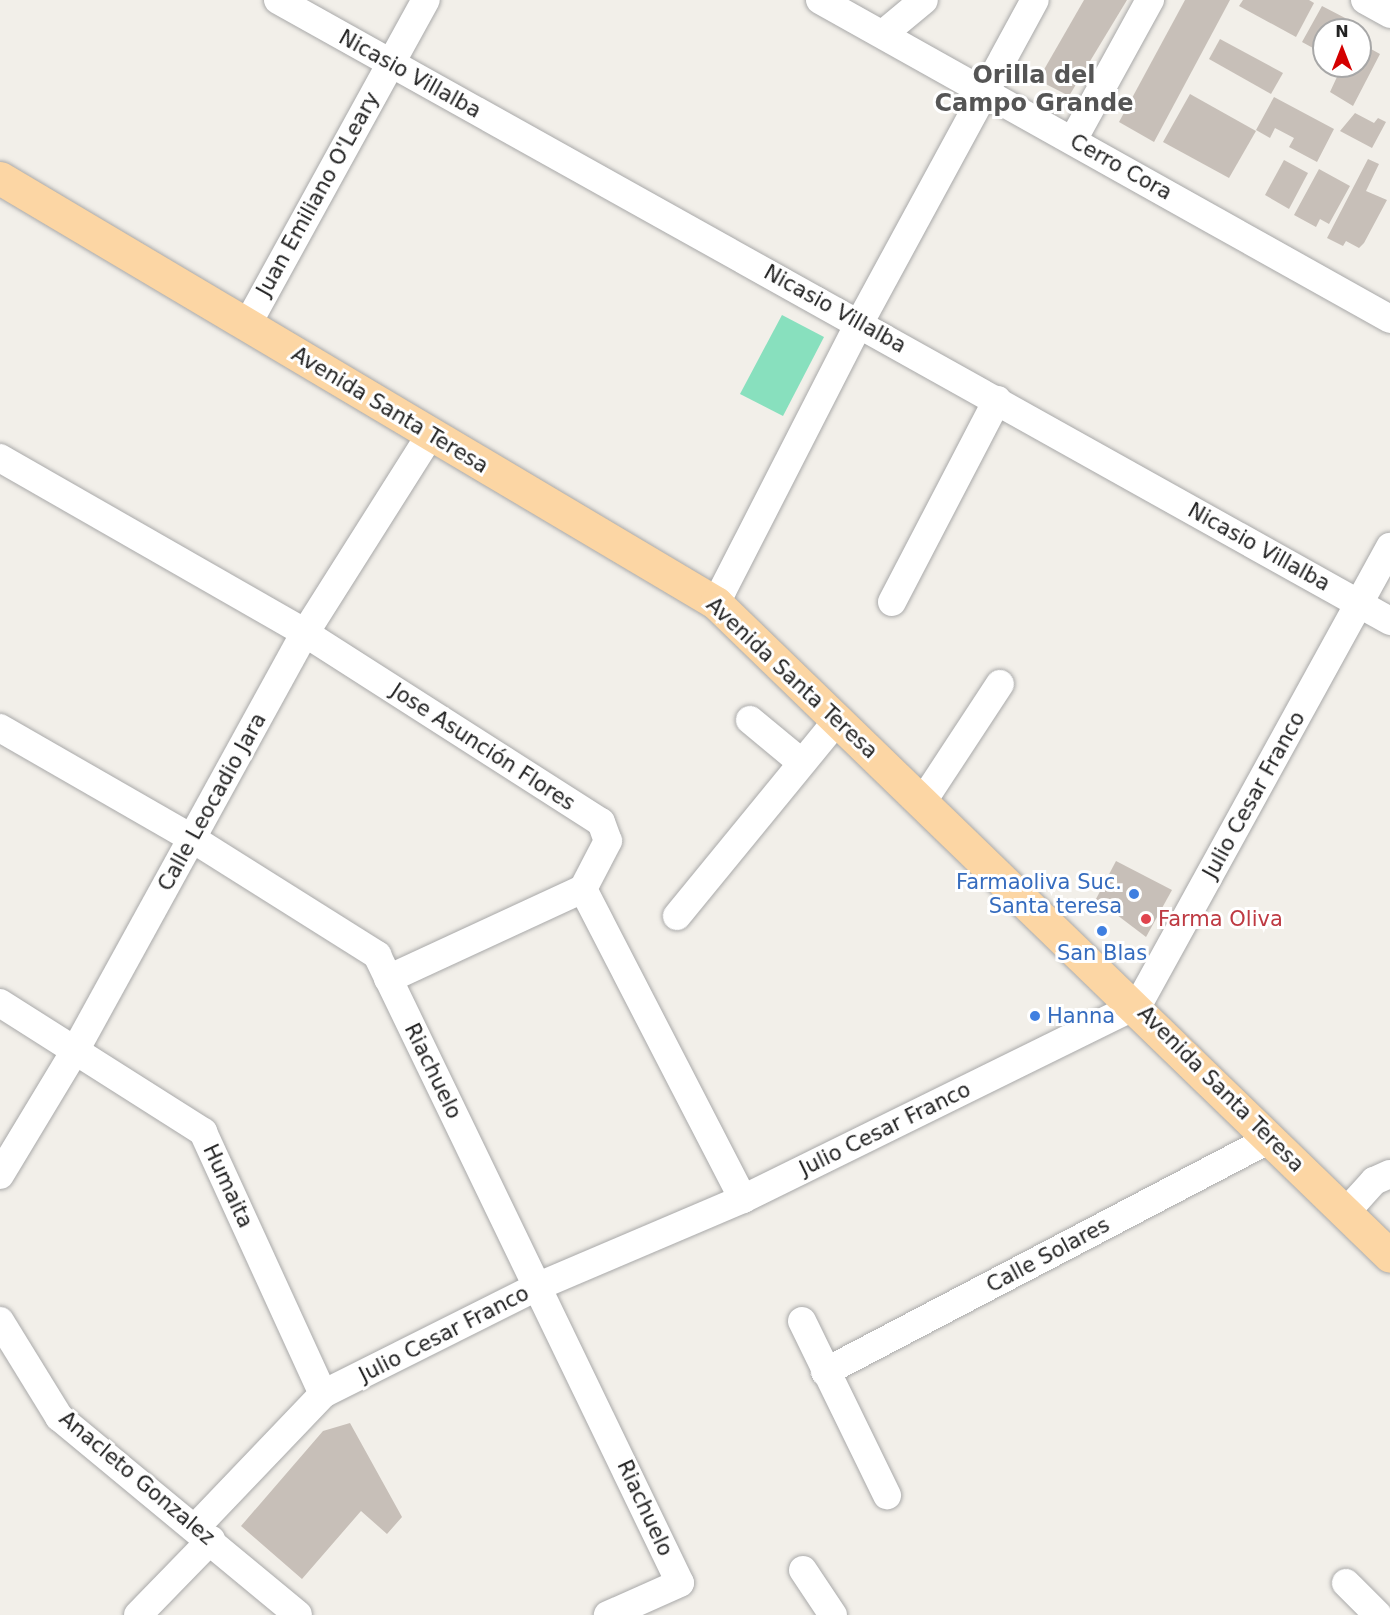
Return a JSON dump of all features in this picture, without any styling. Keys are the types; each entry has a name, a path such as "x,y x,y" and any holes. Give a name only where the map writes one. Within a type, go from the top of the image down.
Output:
{"main road":[{"name":"Avenida Santa Teresa","path":"0,178 717,603 1138,1005 1390,1256"}],"street":[{"name":"Nicasio Villalba","path":"278,0 860,322 1390,621"},
{"name":"Juan Emiliano O'Leary","path":"247,325 426,0"},
{"name":"Cerro Cora","path":"820,0 986,90 1390,319"},
{"path":"883,34 924,0"},
{"path":"717,603 860,322 1035,0"},
{"path":"1073,140 1150,0"},
{"path":"1365,0 1390,14"},
{"path":"892,602 997,400"},
{"name":"Calle Leocadio Jara","path":"0,1174 76,1049 305,633 431,434"},
{"name":"Jose Asunción Flores","path":"0,458 305,633 601,822 608,841 583,889"},
{"name":"Julio Cesar Franco","path":"138,1615 203,1533 323,1394 539,1286 743,1198 1138,1005 1390,547"},
{"path":"923,801 1000,684"},
{"path":"677,916 838,719"},
{"path":"750,720 802,763"},
{"name":"Riachuelo","path":"0,728 193,839 377,956 539,1286 680,1583 608,1615"},
{"path":"388,979 583,889 743,1198"},
{"name":"Humaita","path":"0,1003 76,1049 203,1132 323,1394"},
{"name":"Calle Solares","path":"825,1372 1270,1139"},
{"path":"1346,1212 1374,1181 1390,1174"},
{"name":"Anacleto Gonzalez","path":"0,1321 59,1417 203,1533 298,1615"},
{"path":"802,1321 887,1495"},
{"path":"803,1570 833,1615"},
{"path":"1346,1583 1378,1615"}],"green space":[{"path":"782,315 824,337 783,416 740,394"}],"building":[{"path":"1084,0 1127,0 1069,96 1038,80"},
{"path":"1185,0 1230,0 1154,142 1119,122"},
{"path":"1243,0 1309,0 1314,3 1296,37 1239,6"},
{"path":"1322,6 1345,18 1315,18"},
{"path":"1312,24 1312,47 1302,42"},
{"path":"1220,39 1283,73 1271,94 1209,59"},
{"path":"1372,50 1380,54 1372,69"},
{"path":"1336,78 1368,78 1353,106 1330,92"},
{"path":"1190,94 1256,131 1229,178 1163,142"},
{"path":"1274,97 1334,129 1317,162 1289,147 1294,138 1275,128 1270,138 1256,130"},
{"path":"1355,113 1374,123 1378,118 1386,122 1372,148 1340,131"},
{"path":"1368,159 1379,164 1366,191 1387,200 1364,243 1359,248 1346,241 1343,246 1327,238"},
{"path":"1284,160 1308,173 1289,209 1265,195"},
{"path":"1319,169 1350,186 1329,224 1320,219 1316,227 1294,215"},
{"name":"Farmaoliva Suc. Santa teresa","path":"1116,861 1172,890 1146,937 1096,899"},
{"path":"350,1423 402,1517 387,1534 361,1511 302,1579 241,1526 323,1431"}],"place":[{"name":"Farmaoliva Suc. Santa teresa","path":"1134,894"},
{"name":"Farma Oliva","path":"1146,919"},
{"name":"San Blas","path":"1102,931"},
{"name":"Hanna","path":"1035,1016"}],"district":[{"name":"Orilla del Campo Grande","path":"1034,90"}]}
